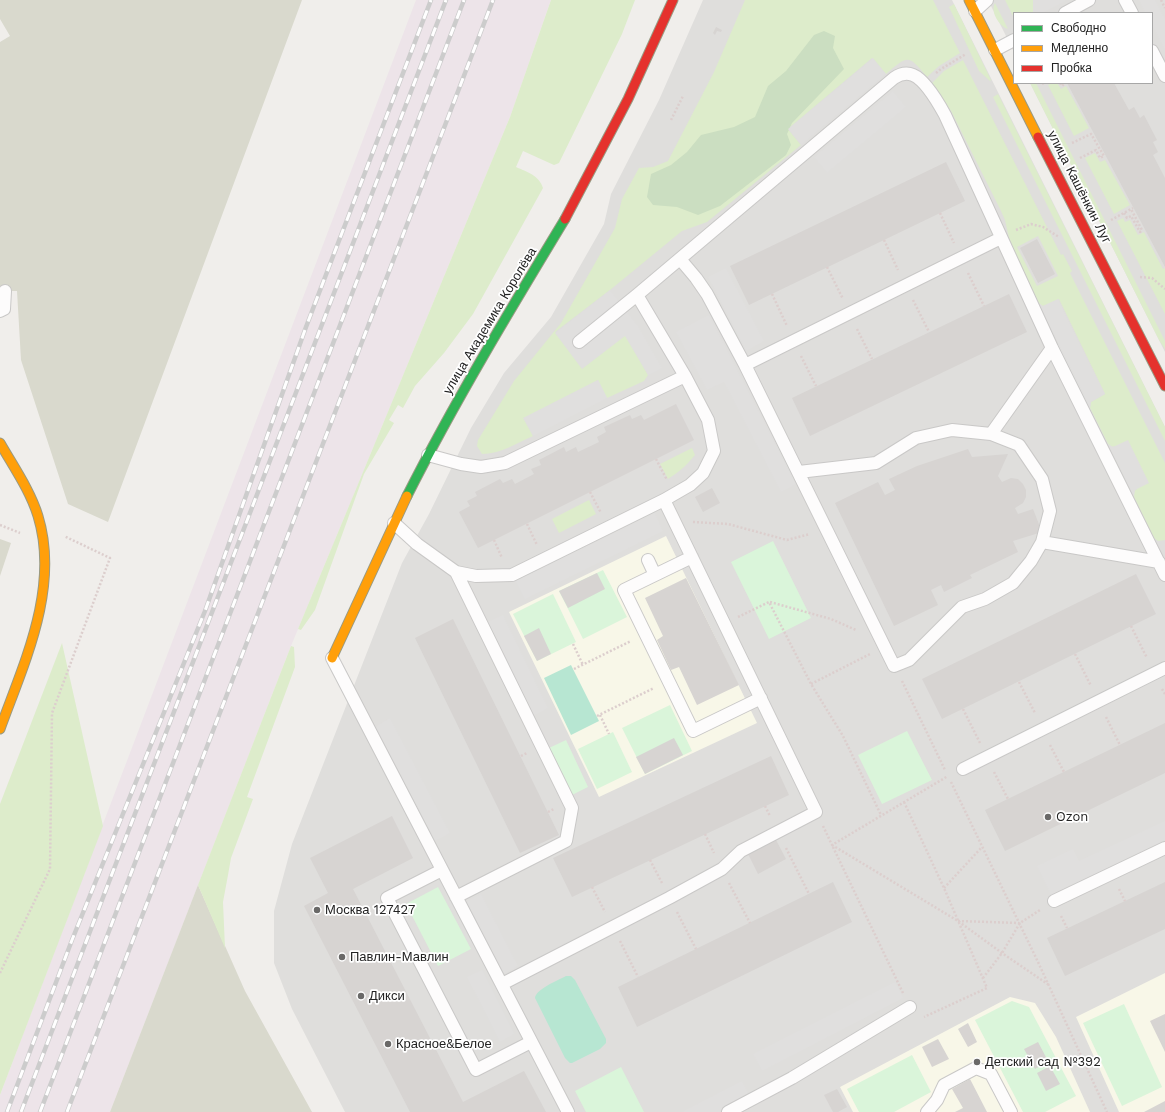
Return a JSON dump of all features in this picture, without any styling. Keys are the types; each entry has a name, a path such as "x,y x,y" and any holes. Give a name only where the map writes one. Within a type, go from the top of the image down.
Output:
{"street":[{"name":"улица Академика Королёва","path":"332,658 394,523 428,455 474,371 571,209 628,99 673,0"},
{"name":"улица Кашёнкин Луг","path":"972,5 1163,378"},
{"path":"0,443 38,513 45,550 45,580 36,622 0,729"}],"lane":[{"path":"972,5 987,0"},
{"path":"1067,12 1089,0"},
{"path":"1125,0 1131,12"},
{"path":"995,50 1013,41"},
{"path":"1153,53 1165,76"},
{"path":"579,342 680,259 894,78 903,74 912,75 917,78 940,106 1052,348 1165,575"},
{"path":"745,365 1001,238"},
{"path":"680,259 707,294 745,365 894,666 909,660 962,607 985,599 1013,584 1031,562 1042,542 1050,511 1042,479 1019,445 991,434 952,430 916,438 876,463 799,472"},
{"path":"0,312 4,309 5,291"},
{"path":"394,523 417,544 456,572 476,576 512,575 664,500 690,485 703,473 714,451 708,420 685,376 637,295"},
{"path":"991,434 1052,348"},
{"path":"428,455 461,464 481,467 505,463 685,376"},
{"path":"502,984 722,869 741,851 816,812 664,500"},
{"path":"1042,542 1158,562"},
{"path":"692,557 624,590 693,731 761,698"},
{"path":"648,560 655,575"},
{"path":"456,572 572,808 566,841 456,897"},
{"path":"332,658 568,1112"},
{"path":"963,768 989,762 1101,706 1160,670"},
{"path":"1054,901 1165,848"},
{"path":"442,870 387,898 476,1070 531,1042"},
{"path":"728,1112 792,1078 910,1007"},
{"path":"927,1112 937,1100 944,1085 976,1068 991,1074 1011,1112"}],"path":[{"path":"1161,0 1165,8"},
{"path":"671,120 684,96"},
{"path":"1072,143 1092,133 1104,156 1100,158 1096,150 1080,158"},
{"path":"1111,220 1132,208 1142,230 1140,232 1131,216 1126,218 1124,213"},
{"path":"1001,238 1012,231 1031,224 1043,227 1059,237"},
{"path":"1140,277 1152,278 1165,289"},
{"path":"656,459 667,481"},
{"path":"590,492 601,514"},
{"path":"675,521 728,524 787,540 827,530"},
{"path":"527,524 538,545"},
{"path":"494,540 504,562"},
{"path":"0,973 50,869 52,713 110,558"},
{"path":"769,602 811,684 843,736 881,815"},
{"path":"725,624 769,602 831,619 883,643"},
{"path":"1131,626 1160,670"},
{"path":"574,669 646,634"},
{"path":"811,684 883,643"},
{"path":"573,644 583,665"},
{"path":"1075,654 1120,745"},
{"path":"894,666 1020,923 1107,1112"},
{"path":"610,734 598,715 669,681"},
{"path":"1019,682 1064,772"},
{"path":"963,709 1008,799"},
{"path":"832,844 963,768"},
{"path":"816,812 910,1007 921,1018 987,988 944,888 904,802"},
{"path":"765,806 809,894"},
{"path":"832,844 958,921 1049,985"},
{"path":"944,888 982,846"},
{"path":"983,978 1002,953 1020,923 1054,901"},
{"path":"958,921 1020,923"}],"shaded area":[{"path":"0,0 302,0 108,522 68,504 21,360 17,291 0,291 0,42 10,36 0,19"},
{"path":"416,0 551,0 510,117 291,646 110,1112 0,1112 0,1095"},
{"path":"703,0 952,0 1165,427 1165,1112 345,1112 292,1009 274,963 274,911 292,844 402,563 429,514 471,428 504,373 551,317 604,224 611,194 659,100"},
{"path":"988,0 1165,0 1165,352 1031,84 1153,84 1153,12 1013,12 1013,50"},
{"path":"1033,0 1067,0 1044,12 1033,12"},
{"path":"1139,0 1155,0 1165,19 1165,50 1153,27 1153,12 1145,12"},
{"path":"873,58 886,74 801,145 788,129"},
{"path":"893,91 906,107 827,173 814,157"},
{"path":"726,268 764,341 746,351 708,277"},
{"path":"610,290 638,326 662,368 648,375 625,336 582,369 555,333"},
{"path":"1058,299 1105,394 1091,402 1090,408 1038,303 1043,306"},
{"path":"709,315 796,484 781,492 724,382 707,390 676,332"},
{"path":"598,380 607,398 533,436 523,418"},
{"path":"1128,440 1149,483 1135,490 1134,497 1108,444 1113,447"},
{"path":"655,513 663,531 525,599 516,581"},
{"path":"666,536 757,723 599,797 509,612"},
{"path":"0,539 11,543 0,576"},
{"path":"503,615 548,708 533,716 488,622"},
{"path":"390,718 450,833 435,841 375,727"},
{"path":"1165,821 1165,840 1051,895 1037,866 1073,849 1079,861"},
{"path":"198,885 245,991 312,1112 110,1112"},
{"path":"481,894 518,966 503,974 466,902"},
{"path":"482,970 514,1034 500,1042 467,977"},
{"path":"1165,973 1165,1112 1119,1112 1076,1017"},
{"path":"895,982 903,998 762,1071 753,1054"},
{"name":"Детский сад №392","path":"1010,997 1035,1003 1056,1037 1090,1112 853,1112 840,1087"},
{"path":"742,1081 750,1096 720,1112 682,1112"}],"green space":[{"path":"551,0 635,0 622,34 559,163 554,165 523,151 516,167 536,177 543,188 473,314 444,353 415,386 403,408 398,405 389,420 394,423 364,474 315,610 301,630 298,629 510,117"},
{"path":"745,0 933,0 960,53 939,66 927,77 916,64 908,60 899,63 886,74 872,58 788,129 801,145 707,222 682,231 610,290 555,332 626,336 648,375 644,381 607,398 598,380 524,418 533,436 502,450 489,454 482,454 477,446 478,440 514,381 561,323 615,228 622,199 639,168 653,167 668,161 714,72"},
{"path":"1005,0 1033,0 1033,12 1013,12 1013,16"},
{"path":"995,3 1008,29 1001,25 996,18 994,10"},
{"path":"954,4 991,80 990,81 979,71 949,7"},
{"path":"824,31 835,36 833,48 844,69 792,123 787,134 791,145 786,155 720,206 698,215 677,207 653,205 647,197 651,174 671,165 687,152 701,135 734,127 755,117 768,86 786,71 814,35"},
{"path":"963,60 1061,255 1063,254 1072,271 1070,273 1165,463 1165,540 1158,541 1154,538 1134,497 1133,492 1137,489 1116,446 1111,447 1108,444 1090,408 1091,402 1105,394 1059,299 1043,306 1038,303 1011,247 1005,220 1001,211 951,111 932,83 944,71","holes":["1038,236 1058,276 1037,286 1017,247"]},
{"path":"1031,84 1036,84 1165,341 1165,349 1159,340"},
{"path":"1058,84 1061,89 1066,86 1089,128 1074,136 1048,85"},
{"path":"998,94 1165,427 1165,441 993,97"},
{"path":"1095,153 1100,162 1105,160 1130,205 1114,214 1085,158"},
{"path":"1123,218 1125,222 1130,220 1138,235 1144,232 1163,269 1165,268 1165,314 1117,221"},
{"path":"692,448 695,455 683,468 668,479 660,464"},
{"path":"589,500 596,514 559,533 552,519"},
{"path":"773,541 811,618 769,639 731,562"},
{"path":"603,570 627,617 583,639 559,591"},
{"path":"553,594 576,642 537,661 513,614"},
{"path":"62,643 103,826 0,1095 0,804"},
{"path":"291,646 294,647 295,667 247,797 253,799 231,858 223,902 225,948 198,885"},
{"path":"571,665 599,721 571,735 544,678"},
{"path":"670,705 692,751 645,774 622,728"},
{"path":"907,731 932,780 882,804 858,755"},
{"path":"613,732 632,772 597,789 578,749"},
{"path":"566,740 588,787 572,795 549,748"},
{"path":"438,887 471,949 438,966 406,904"},
{"path":"566,976 571,976 575,980 606,1039 606,1043 600,1049 572,1063 565,1058 535,998 539,991 543,988"},
{"path":"1012,1001 1029,1007 1076,1096 1045,1112 1023,1112 975,1020"},
{"path":"1124,1004 1162,1087 1122,1106 1083,1023"},
{"path":"912,1055 931,1092 894,1112 859,1112 847,1089"},
{"path":"621,1067 644,1112 586,1112 575,1091"}],"building":[{"path":"716,27 722,30 721,32 717,31 715,35 713,33"},
{"path":"1068,84 1115,84 1129,110 1134,107 1140,118 1144,115 1157,140 1153,142 1158,152 1153,155 1165,178 1165,267"},
{"path":"946,162 965,201 749,305 730,266"},
{"path":"1037,239 1055,274 1038,283 1020,248"},
{"path":"1009,294 1027,332 810,436 792,398"},
{"path":"676,404 694,440 478,548 459,512 470,506 467,501 477,496 475,492 500,479 503,483 512,479 515,484 534,474 531,469 541,465 539,460 564,447 566,452 576,447 578,452 599,442 597,437 606,432 604,427 630,415 632,419 641,415 644,420"},
{"path":"968,449 972,457 1008,454 998,476 1002,482 1011,478 1018,479 1023,484 1026,490 1026,497 1023,503 1015,508 1018,514 1033,509 1042,532 1013,541 1018,552 970,575 972,578 944,592 941,585 931,590 938,605 894,626 835,503 878,482 885,495 895,490 889,479 917,466"},
{"path":"712,488 720,503 703,512 695,497"},
{"path":"597,573 605,589 568,608 559,591"},
{"path":"1136,574 1156,614 942,719 922,679"},
{"path":"686,578 739,685 697,705 679,667 671,670 657,640 663,636 645,598"},
{"path":"453,619 559,835 520,853 415,638"},
{"path":"539,628 551,654 537,661 524,636"},
{"path":"1165,723 1165,773 1005,851 985,810"},
{"path":"674,738 683,755 645,774 636,757"},
{"path":"771,756 789,795 572,897 553,858"},
{"path":"392,816 413,858 353,889 463,1102 524,1071 546,1112 410,1112 304,906 328,893 310,858"},
{"path":"775,838 786,859 758,874 747,852"},
{"path":"833,882 852,922 637,1027 618,987"},
{"path":"1165,882 1165,929 1065,976 1047,938"},
{"path":"1165,1014 1165,1052 1150,1021"},
{"path":"968,1023 977,1042 968,1047 958,1029"},
{"path":"938,1039 949,1059 932,1067 922,1047"},
{"path":"1038,1042 1048,1061 1035,1069 1024,1049"},
{"path":"1050,1066 1060,1084 1046,1091 1037,1073"},
{"path":"970,1079 987,1112 955,1112 963,1108 952,1089"},
{"path":"837,1089 847,1107 838,1112 833,1112 824,1095"},
{"path":"1165,1101 1165,1112 1144,1112"}],"railway":[{"path":"7,1112 72,940 205,611 306,327 431,0"},
{"path":"21,1112 446,0"},
{"path":"40,1112 464,0"},
{"path":"67,1112 493,0"}],"traffic: fast":[{"path":"407,496 503,322 565,219"}],"traffic: slow":[{"path":"969,0 1038,137"},
{"path":"0,443 35,506 44,543 45,570 42,598 36,625 28,652 0,729"},
{"path":"332,658 407,496"}],"traffic: jam":[{"path":"565,219 628,99 673,0"},
{"path":"1038,137 1165,386"}],"place":[{"name":"Ozon","path":"1048,817"},
{"name":"Москва 127427","path":"317,910"},
{"name":"Павлин-Мавлин","path":"342,957"},
{"name":"Дикси","path":"361,996"},
{"name":"Красное&Белое","path":"388,1044"},
{"name":"Детский сад №392","path":"977,1062"}]}
